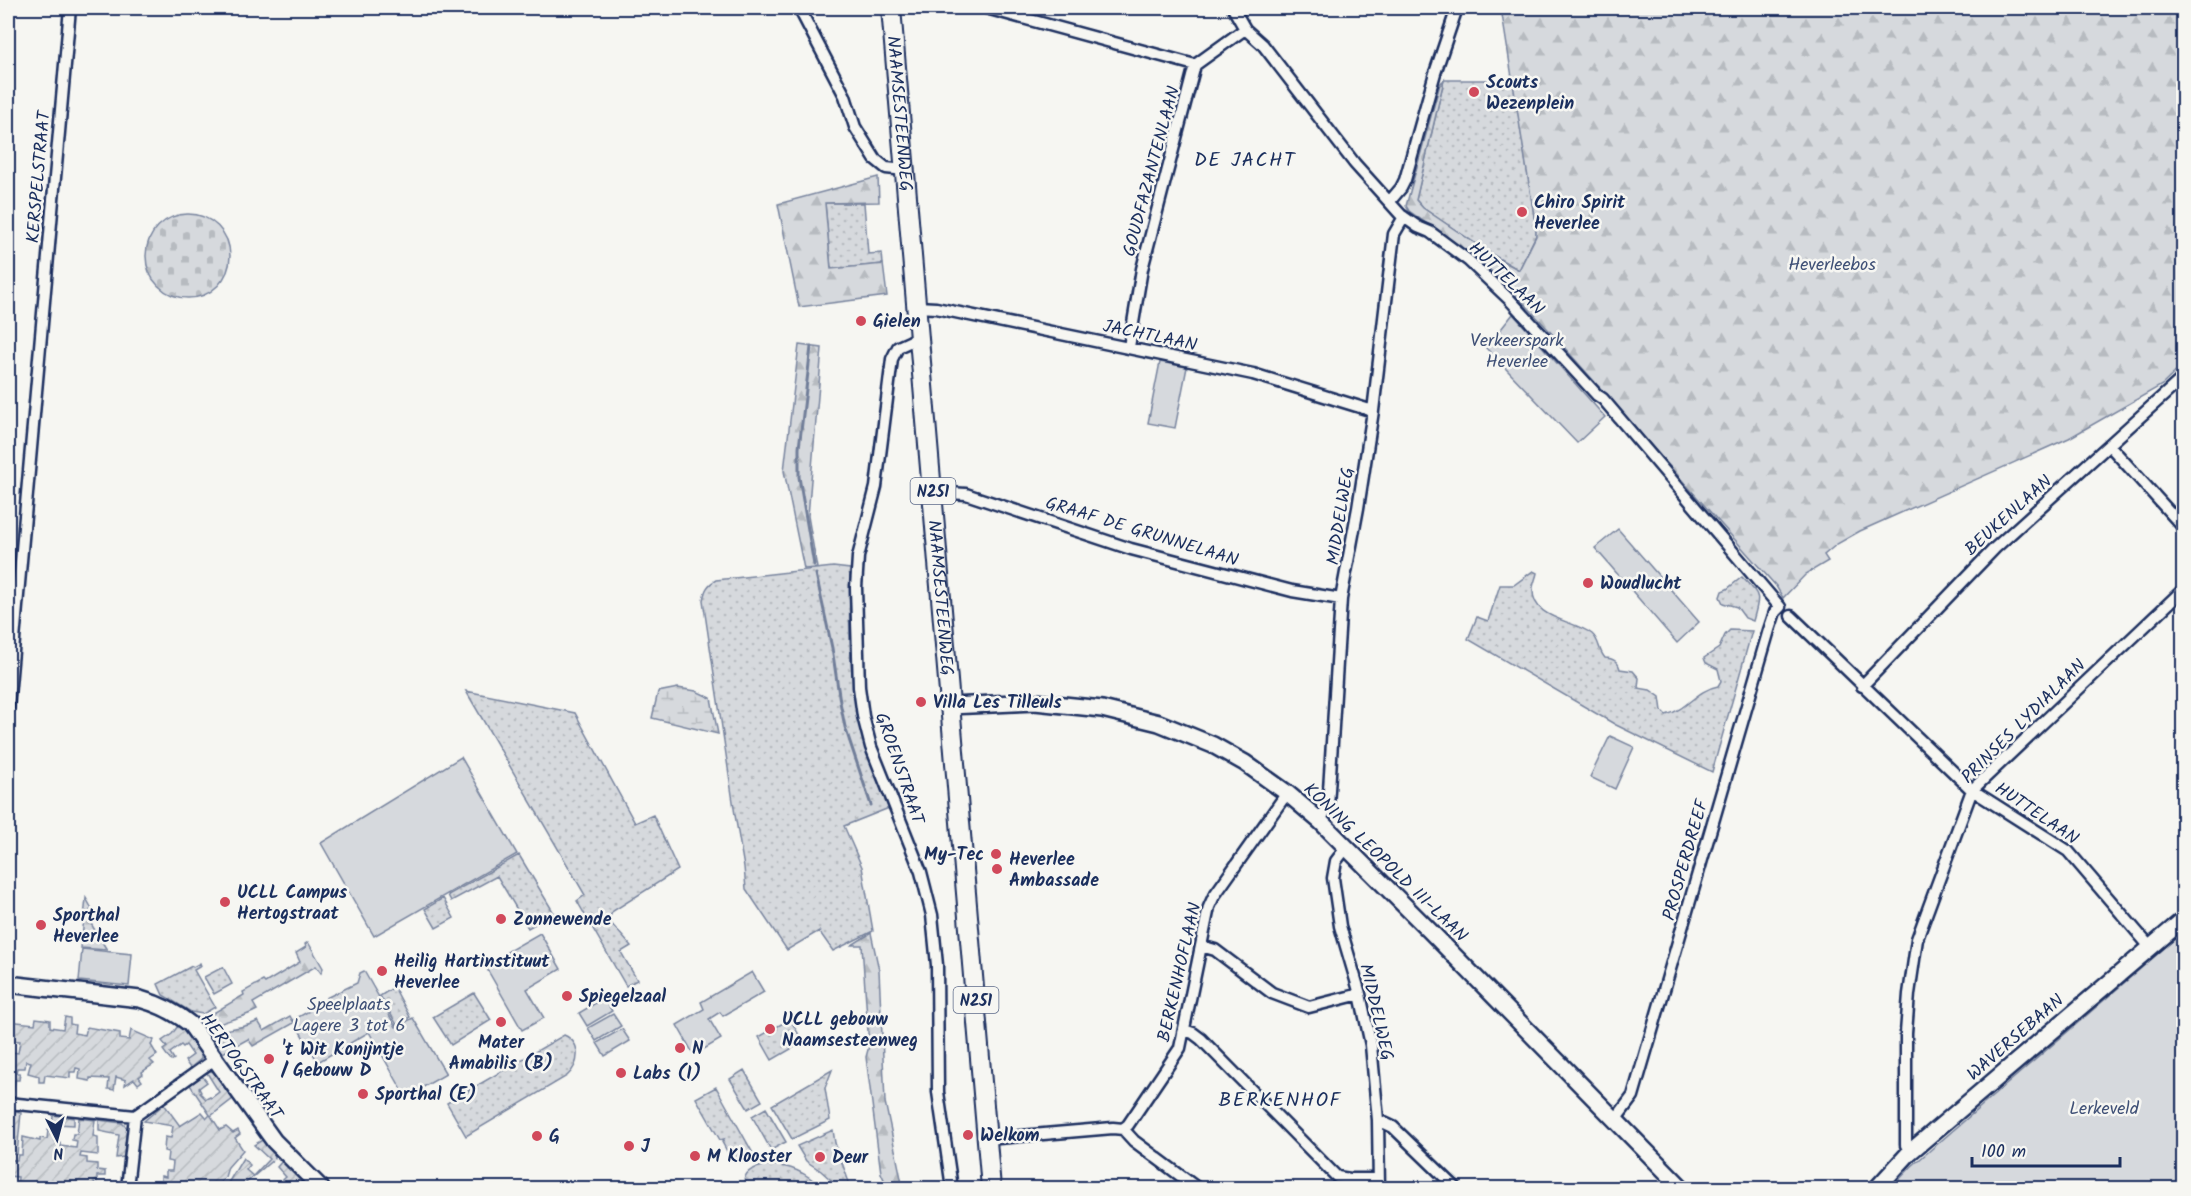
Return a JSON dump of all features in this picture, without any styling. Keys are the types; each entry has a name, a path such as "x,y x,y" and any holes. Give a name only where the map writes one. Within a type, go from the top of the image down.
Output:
{"main road":[{"name":"NAAMSESTEENWEG","path":"891,8 991,1188"}],"street":[{"name":"KERSPELSTRAAT","path":"8,708 70,8"},
{"path":"799,8 845,96 855,127 875,159 886,168 905,170"},
{"path":"986,8 1195,65"},
{"name":"HUTTELAAN","path":"1233,8 1245,29 1263,45 1355,164 1404,217 1430,232 1469,261 1509,299 1603,399 1780,607"},
{"path":"1390,201 1405,180 1435,73 1457,8"},
{"name":"GOUDFAZANTENLAAN","path":"1129,347 1142,269 1195,65 1245,29"},
{"name":"MIDDELWEG","path":"1320,821 1328,806 1341,599 1373,411 1394,234 1404,217"},
{"name":"JACHTLAAN","path":"917,307 936,308 1254,374 1373,411"},
{"name":"GROENSTRAAT","path":"920,337 898,347 892,359 876,487 858,557 856,588 859,676 866,732 921,872 932,915 937,965 939,1092 952,1188"},
{"name":"BEUKENLAAN","path":"1862,686 1974,568 2184,377"},
{"path":"2109,445 2184,528"},
{"name":"GRAAF DE GRUNNELAAN","path":"933,495 948,493 966,495 1131,549 1292,591 1341,599"},
{"name":"PRINSES LYDIALAAN","path":"1910,1152 1906,1145 1906,1033 1917,939 1972,790 2184,589"},
{"name":"PROSPERDREEF","path":"1615,1120 1633,1096 1769,630 1775,612 1780,607"},
{"name":"HUTTELAAN","path":"1791,616 1972,790 2068,851 2150,947"},
{"name":"KONING LEOPOLD III-LAAN","path":"950,706 1035,702 1114,711 1159,723 1213,745 1245,763 1287,793 1320,821 1682,1188"},
{"name":"BERKENHOFLAAN","path":"1123,1129 1180,1048 1209,907 1214,896 1287,793"},
{"name":"MIDDELWEG","path":"1346,848 1336,861 1333,879 1340,926 1360,994 1371,1045 1378,1120 1379,1184"},
{"name":"WAVERSEBAAN","path":"1877,1188 1910,1152 2184,920"},
{"path":"1201,946 1215,950 1272,993 1308,1007 1360,994"},
{"name":"HERTOGSTRAAT","path":"8,984 144,1000 166,1009 190,1024 274,1141 321,1188"},
{"path":"1184,1030 1201,1038 1337,1177 1379,1184"},
{"path":"8,1103 135,1116 214,1059"},
{"path":"127,1188 135,1116"},
{"path":"1378,1120 1393,1127 1456,1188"},
{"path":"987,1139 1123,1129 1134,1141 1197,1188"}],"green space":[{"name":"Heverleebos","path":"1501,8 2183,8 2183,365 2162,385 2069,438 1860,531 1837,544 1824,555 1828,561 1806,574 1783,598 1776,586 1546,327 1502,280 1482,263 1492,255 1519,270 1536,236"},
{"path":"1444,80 1513,80 1536,228 1536,235 1519,270 1423,208 1416,200"},
{"path":"1444,80 1416,200 1423,208 1488,252 1479,260 1409,211 1406,206 1440,84"},
{"path":"878,177 879,202 825,203 831,269 883,264 887,296 799,307 778,204"},
{"path":"825,203 864,203 868,254 882,253 883,264 831,269"},
{"path":"188,214 204,217 218,226 227,240 230,256 227,272 218,286 204,295 188,298 172,295 158,286 149,272 146,256 149,240 158,226 172,217"},
{"name":"Verkeerspark Heverlee","path":"1513,314 1605,417 1577,443 1486,348"},
{"path":"799,345 822,348 808,516 817,568 804,569 784,471"},
{"path":"1160,362 1187,367 1175,428 1148,423"},
{"path":"1618,529 1699,622 1677,643 1595,548"},
{"path":"833,567 850,569 850,647 856,706 866,746 889,808 844,826 862,867 873,931 833,951 819,931 787,950 746,889 703,600 707,588 716,580"},
{"path":"1533,571 1537,573 1533,587 1534,598 1538,606 1554,617 1592,634 1605,658 1615,660 1620,669 1633,671 1639,678 1638,688 1650,690 1660,697 1662,711 1666,715 1680,709 1710,688 1718,686 1721,681 1718,669 1706,663 1704,658 1719,648 1730,630 1752,631 1712,772 1616,725 1468,639 1477,617 1488,621 1500,585 1514,585"},
{"path":"1742,577 1756,592 1758,600 1753,621 1745,618 1737,607 1723,603 1720,597 1722,591"},
{"path":"678,688 696,691 711,698 718,734 652,718 658,692"},
{"path":"466,691 575,713 635,823 653,815 678,870 613,911 608,920 631,946 621,952 637,980 626,986 577,901 585,895"},
{"path":"1610,736 1634,747 1615,789 1590,777"},
{"path":"461,757 517,854 374,936 321,843"},
{"path":"519,855 554,913 528,928 497,876 451,901 448,895"},
{"path":"86,898 92,909 85,914 107,950 81,948"},
{"path":"443,898 454,918 436,928 425,909"},
{"name":"Lerkeveld","path":"2183,932 2183,1188 1891,1188 1912,1166"},
{"path":"540,933 561,969 527,989 544,1018 522,1030 487,969 507,957 505,953"},
{"path":"871,933 879,970 885,1102 903,1188 888,1188 881,1173 866,1057 869,1046 862,945 852,945"},
{"path":"308,942 323,968 321,973 316,966 253,1003 257,1010 211,1028 205,1018 244,995 243,992 263,981 265,983 300,962 296,953 306,947 305,944"},
{"path":"82,949 132,954 129,986 79,981"},
{"path":"200,963 201,966 194,970 215,1007 203,1014 191,1012 163,995 158,984"},
{"path":"223,967 232,984 214,994 204,977"},
{"name":"Speelplaats Lagere 3 tot 6","path":"364,971 396,1027 413,1018 446,1074 406,1097 369,1032 318,1062 293,1020 327,1001 326,998 357,983 360,973"},
{"path":"752,972 764,992 723,1016 720,1012 709,1019 721,1039 694,1055 677,1025 704,1009 701,1002"},
{"path":"394,987 410,1017 397,1025 380,996"},
{"path":"474,993 491,1020 451,1045 433,1017"},
{"path":"604,998 612,1011 587,1026 579,1013"},
{"path":"613,1014 621,1026 596,1041 588,1028"},
{"path":"290,1016 294,1023 253,1046 248,1039 221,1054 212,1041 214,1034 219,1032 258,1021 264,1031"},
{"path":"65,1017 70,1018 70,1024 75,1025 74,1033 85,1035 87,1027 120,1033 120,1039 129,1040 131,1030 154,1040 151,1045 157,1055 150,1060 154,1064 142,1072 143,1074 139,1077 142,1081 138,1084 134,1079 125,1085 126,1080 116,1077 114,1090 108,1089 109,1079 90,1078 90,1081 79,1079 80,1069 76,1068 75,1072 70,1072 70,1078 45,1075 44,1082 39,1082 39,1076 28,1073 31,1062 26,1061 25,1068 17,1068 16,1073 20,1073 19,1080 15,1080 13,1096 8,1096 8,1072 12,1052 18,1053 20,1041 10,1040 8,1021 35,1024 36,1018 50,1020 50,1027 63,1029"},
{"path":"790,1019 803,1042 772,1060 759,1037"},
{"path":"178,1026 183,1028 201,1053 201,1059 190,1068 185,1061 193,1055 186,1045 183,1047 181,1045 170,1053 174,1059 171,1061 163,1050 167,1047 162,1041"},
{"path":"622,1029 630,1041 605,1056 597,1043"},
{"path":"564,1035 574,1043 577,1054 575,1066 567,1076 466,1136 447,1103"},
{"path":"744,1070 762,1101 748,1109 730,1079"},
{"path":"832,1070 825,1088 830,1120 792,1139 772,1105"},
{"path":"215,1072 234,1098 211,1116 220,1130 226,1127 233,1133 238,1130 240,1134 235,1138 243,1150 228,1167 225,1177 217,1186 219,1188 161,1188 161,1176 166,1177 166,1171 172,1171 173,1162 167,1161 168,1152 164,1151 165,1137 171,1138 173,1126 144,1121 164,1104 180,1126 202,1112 207,1118 210,1115 190,1085 202,1076 207,1082 199,1088 200,1093 206,1099 211,1098 219,1092 207,1073"},
{"path":"716,1087 755,1157 745,1162 732,1160 722,1142 724,1139 720,1140 696,1098"},
{"path":"766,1108 786,1142 771,1150 752,1116"},
{"path":"8,1111 21,1113 17,1154 11,1154 11,1149 8,1149"},
{"path":"53,1115 74,1118 74,1125 56,1124 55,1141 60,1142 60,1146 76,1148 77,1141 72,1140 73,1134 77,1134 79,1118 95,1120 93,1136 98,1137 98,1155 81,1153 80,1157 87,1158 87,1163 97,1164 97,1170 105,1171 105,1176 97,1176 97,1181 94,1182 95,1188 17,1188 18,1177 8,1176 8,1160 17,1160 18,1155 22,1155 23,1137 40,1141 40,1138 47,1139 48,1130 52,1130"},
{"path":"99,1120 122,1123 127,1128 124,1157 116,1158 119,1135 99,1131"},
{"path":"833,1130 835,1143 851,1188 840,1188 806,1161 797,1146"},
{"path":"264,1139 275,1158 240,1188 225,1188 243,1158 250,1165 246,1170 253,1176 269,1159 254,1145"},
{"path":"282,1161 304,1183 299,1188 292,1184 288,1188 274,1188 286,1177 277,1167"},
{"path":"767,1165 797,1170 822,1188 800,1188 792,1184 787,1188 745,1188 746,1174"}],"waterway":[{"path":"811,347 799,448 799,477 814,565"},
{"path":"816,574 832,648 845,727 871,805"}],"place":[{"name":"Scouts Wezenplein","path":"1474,92"},
{"name":"Chiro Spirit Heverlee","path":"1522,212"},
{"name":"Gielen","path":"861,321"},
{"name":"Woudlucht","path":"1588,583"},
{"name":"Villa Les Tilleuls","path":"921,702"},
{"name":"My-Tec","path":"996,854"},
{"name":"Heverlee Ambassade","path":"997,869"},
{"name":"UCLL Campus Hertogstraat","path":"225,902"},
{"name":"Zonnewende","path":"501,919"},
{"name":"Sporthal Heverlee","path":"41,925"},
{"name":"Heilig Hartinstituut Heverlee","path":"382,971"},
{"name":"Spiegelzaal","path":"567,996"},
{"name":"Mater Amabilis (B)","path":"501,1022"},
{"name":"UCLL gebouw Naamsesteenweg","path":"770,1029"},
{"name":"N","path":"680,1048"},
{"name":"'t Wit Konijntje / Gebouw D","path":"269,1059"},
{"name":"Labs (I)","path":"621,1073"},
{"name":"Sporthal (E)","path":"363,1094"},
{"name":"Welkom","path":"968,1135"},
{"name":"G","path":"537,1136"},
{"name":"J","path":"629,1146"},
{"name":"M Klooster","path":"695,1156"},
{"name":"Deur","path":"820,1157"}],"district":[{"name":"DE JACHT","path":"1245,159"},
{"name":"BERKENHOF","path":"1280,1099"}]}
